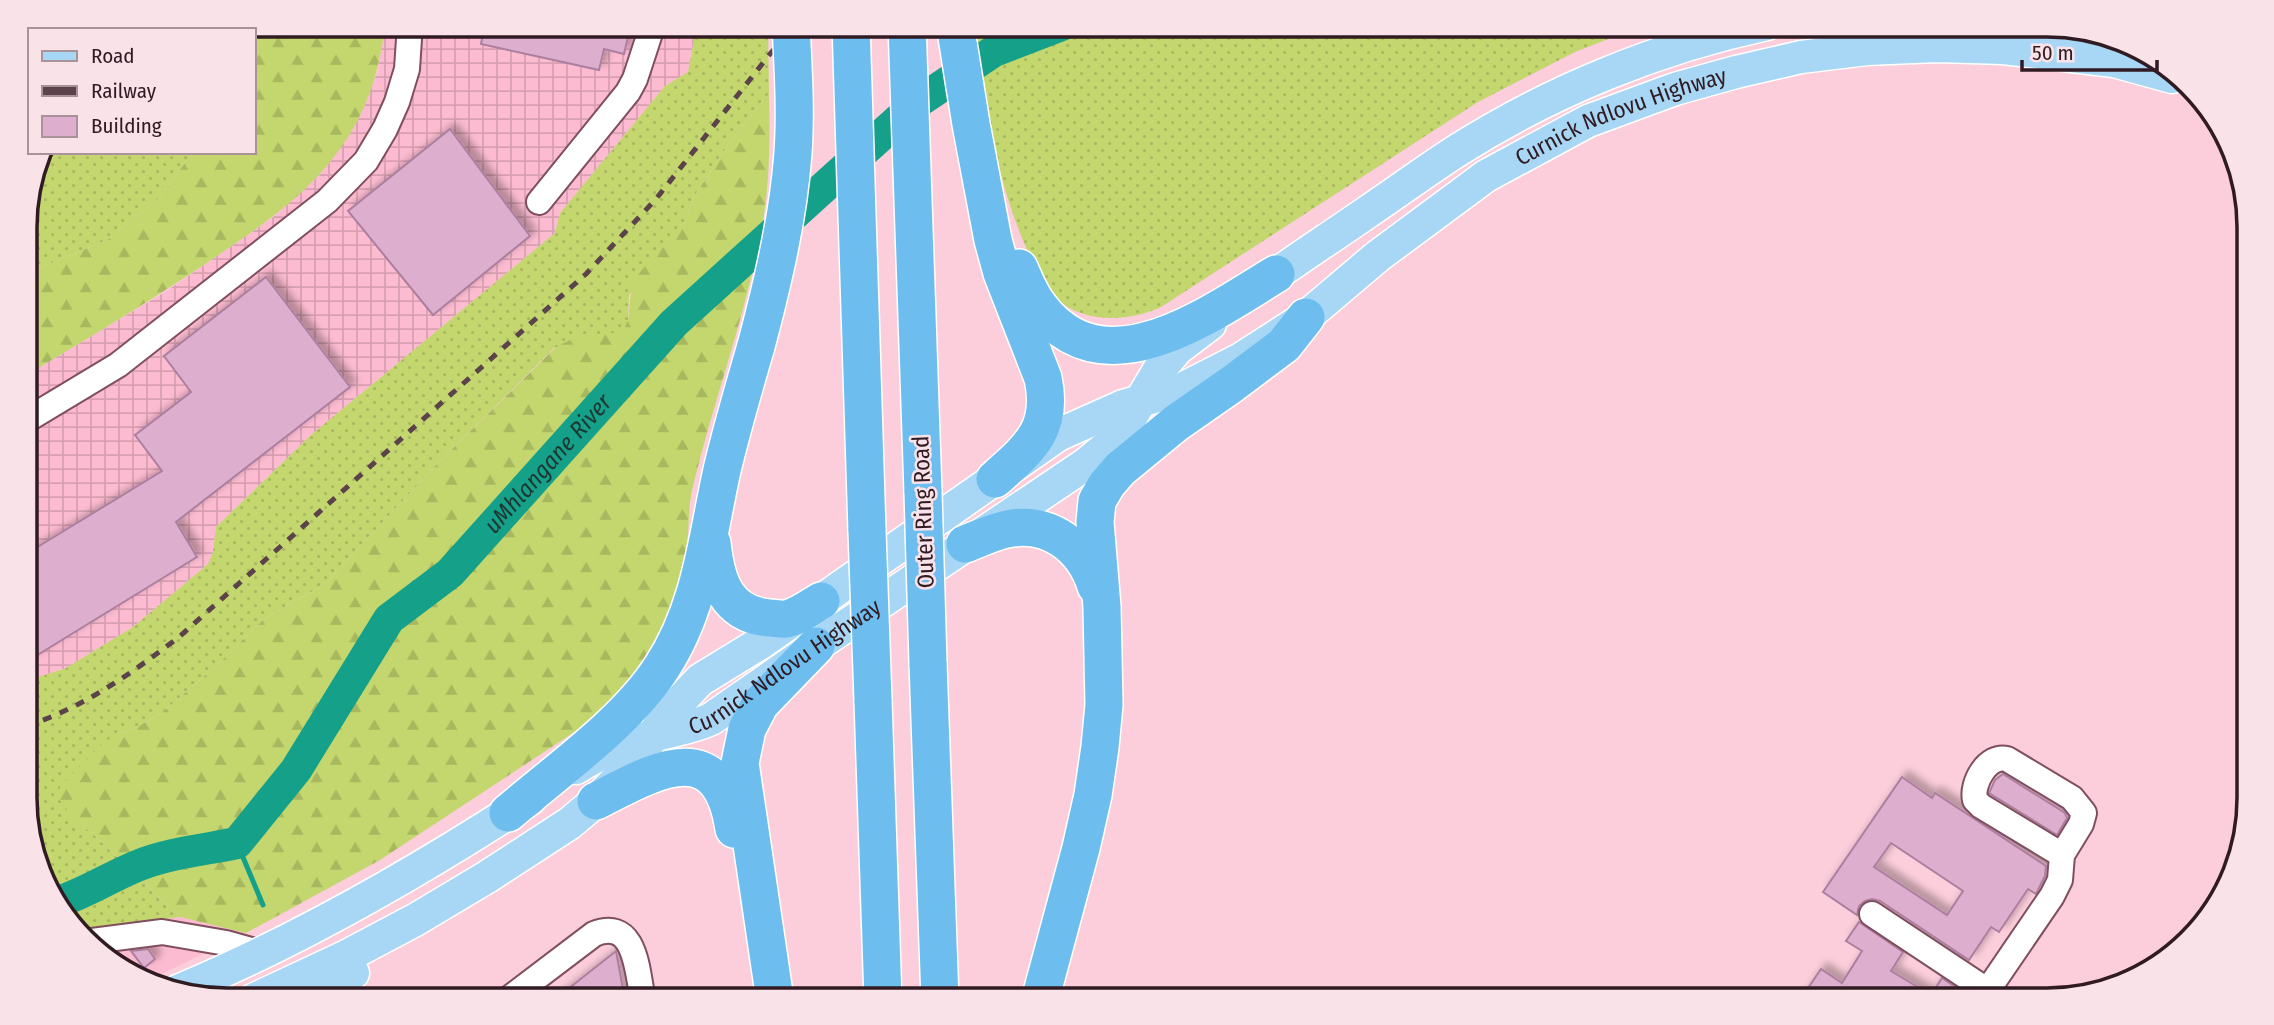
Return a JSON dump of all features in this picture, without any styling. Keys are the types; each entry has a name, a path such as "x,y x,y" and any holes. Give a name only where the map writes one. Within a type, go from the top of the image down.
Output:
{"highway":[{"path":"508,813 608,728 635,701 661,669 694,602 735,418 778,264 793,150 792,37"},
{"path":"851,37 883,988"},
{"name":"Outer Ring Road","path":"907,37 940,988"},
{"path":"957,37 993,240 1002,273 1043,378 1046,393 1047,409 1041,429 1028,450 995,479"},
{"path":"973,133 1013,256 1036,303 1056,324 1077,337 1117,347 1147,341 1205,318 1276,274"},
{"path":"1043,988 1093,795 1104,705 1102,607 1095,522 1097,501 1120,469 1144,447 1284,345 1306,317"},
{"path":"965,544 1006,529 1042,529 1055,534 1069,543 1085,562 1102,607"},
{"path":"711,531 714,567 729,598 742,610 755,617 786,619 821,601"},
{"path":"772,988 740,763 747,729 760,704 816,646"},
{"path":"596,801 653,772 674,767 694,768 713,779 722,790 733,819 746,898 771,988"}],"main road":[{"name":"Curnick Ndlovu Highway","path":"198,986 314,928 461,844 590,760 619,747 693,727 711,719 1094,457 1109,445 1128,422 1159,370 1177,349 1276,274 1460,149 1563,94 1620,69 1678,48 1719,37"},
{"name":"Curnick Ndlovu Highway","path":"279,988 415,920 570,823 638,759 673,708 700,680 821,601 1058,435 1095,417 1182,389 1241,359 1306,317 1378,256 1486,176 1588,121 1675,89 1736,72 1801,57 1867,49 1937,46 2003,48 2114,61 2157,72"},
{"path":"327,988 365,966 415,920"}],"lane":[{"path":"37,414 118,365 327,201 366,161 385,129 407,69 409,37"},
{"path":"539,202 628,92 649,37"},
{"path":"1990,988 2052,896 2060,880 2062,855"},
{"path":"1871,914 1975,988"},
{"path":"523,988 594,934 609,931 621,934 631,946 640,988"},
{"path":"100,940 162,932 226,943 262,953"}],"shaded area":[{"path":"383,37 695,37 688,72 665,86 560,213 555,233 311,435 216,527 213,552 208,564 133,627 66,668 37,677 37,369 165,292 272,218 322,172 350,134 378,70"},
{"path":"180,917 246,933 158,975 132,963 89,930"}],"green space":[{"path":"256,37 383,37 370,92 356,123 337,153 298,196 236,243 172,286 37,369 37,269 109,239 160,197 192,154 256,154"},
{"path":"695,37 768,37 769,94 729,143 694,197 684,224 629,295 628,320 623,331 611,335 591,334 554,348 437,464 325,584 265,618 215,667 164,711 139,726 118,733 75,820 180,917 89,930 62,893 51,871 38,823 37,677 66,668 133,627 208,564 213,552 216,527 311,435 555,233 560,213 665,86 688,72"},
{"path":"975,37 1613,37 1575,52 1478,102 1161,307 1121,318 1079,312 1055,298 1041,279 1024,243 1005,189 986,108"},
{"path":"769,94 768,184 753,268 692,489 687,545 680,577 666,617 640,664 606,704 579,729 380,860 246,933 180,917 91,832 75,821 59,799 60,786 102,744 118,733 139,726 164,711 215,667 265,618 325,584 437,464 555,348 583,336 623,331 628,320 632,281 684,224 694,197 729,143"},
{"path":"51,154 192,154 160,197 109,239 37,269 38,202"}],"building":[{"path":"482,37 628,37 624,54 604,49 599,70 481,44"},
{"path":"450,129 530,236 433,315 348,211"},
{"path":"266,277 350,387 176,522 197,557 37,655 37,547 162,471 135,435 191,392 164,356"},
{"path":"2003,774 2065,813 2067,818 2057,835 1989,793 1995,780"},
{"path":"1902,777 1932,798 1935,793 2046,866 2045,876 2036,894 2028,889 1999,932 1991,927 1969,960 1880,901 1865,901 1859,906 1857,915 1823,892","holes":["1891,843 1963,891 1947,915 1874,867"]},
{"path":"1859,922 1903,952 1891,971 1919,988 1808,988 1821,969 1842,983 1862,951 1846,941"},
{"path":"148,949 155,959 144,968 131,951"},
{"path":"616,951 623,988 569,988"},
{"path":"1942,978 1957,988 1936,988"}],"waterway":[{"name":"uMhlangane River","path":"66,899 149,862 237,843 296,770 389,619 450,573 674,323 918,102 994,51 1030,37"},
{"path":"237,843 263,905"}],"railway":[{"path":"37,722 87,699 125,676 179,637 586,274 656,199 785,37"}]}
